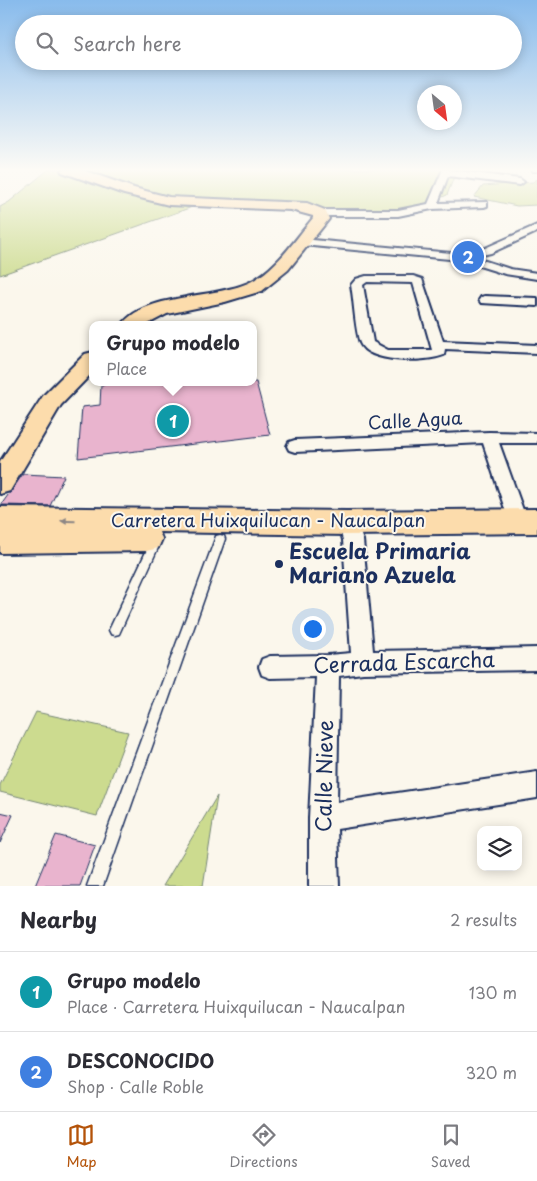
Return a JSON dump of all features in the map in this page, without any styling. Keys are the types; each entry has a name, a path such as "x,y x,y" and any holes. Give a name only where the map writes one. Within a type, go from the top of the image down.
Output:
{"main road":[{"path":"138,321 149,314 162,310 235,294 265,282 321,219 320,213 313,210"},
{"path":"0,484 52,401 89,363"},
{"name":"Carretera Huixquilucan - Naucalpan","path":"0,519 350,531"},
{"name":"Carretera Huixquilucan - Naucalpan","path":"0,540 220,539 350,531 531,526"}],"street":[{"path":"320,213 398,213 411,210"},
{"path":"462,257 487,251 537,228"},
{"path":"302,242 462,257 509,272 537,276"},
{"path":"366,279 413,279 418,281 438,344 438,352 434,354 394,354 375,351 368,343 358,283 366,279"},
{"path":"485,300 537,302"},
{"path":"438,344 537,348"},
{"path":"489,437 531,526"},
{"name":"Calle Agua","path":"295,446 489,437 537,438"},
{"path":"350,531 363,662"},
{"name":"Cerrada Escarcha","path":"270,667 328,666 363,662 537,659"},
{"name":"Calle Nieve","path":"324,886 322,818 328,666"},
{"path":"322,818 537,785"}],"lane":[{"path":"115,630 157,539"},
{"path":"95,886 220,539"}],"green space":[{"path":"0,210 183,210 0,275"},
{"path":"329,210 412,210 411,211 335,214"},
{"path":"36,712 128,732 97,816 0,792 0,785"},
{"path":"217,796 203,886 163,886"}],"building":[{"path":"101,386 257,386 270,435 78,458 82,407 100,405"},
{"path":"23,474 64,476 50,506 1,505"},
{"path":"0,812 13,815 0,843"},
{"path":"56,835 95,845 80,886 35,886"}],"place":[{"name":"DESCONOCIDO","path":"468,257"},
{"name":"Grupo modelo","path":"173,421"},
{"name":"Escuela Primaria Mariano Azuela","path":"279,564"}]}
